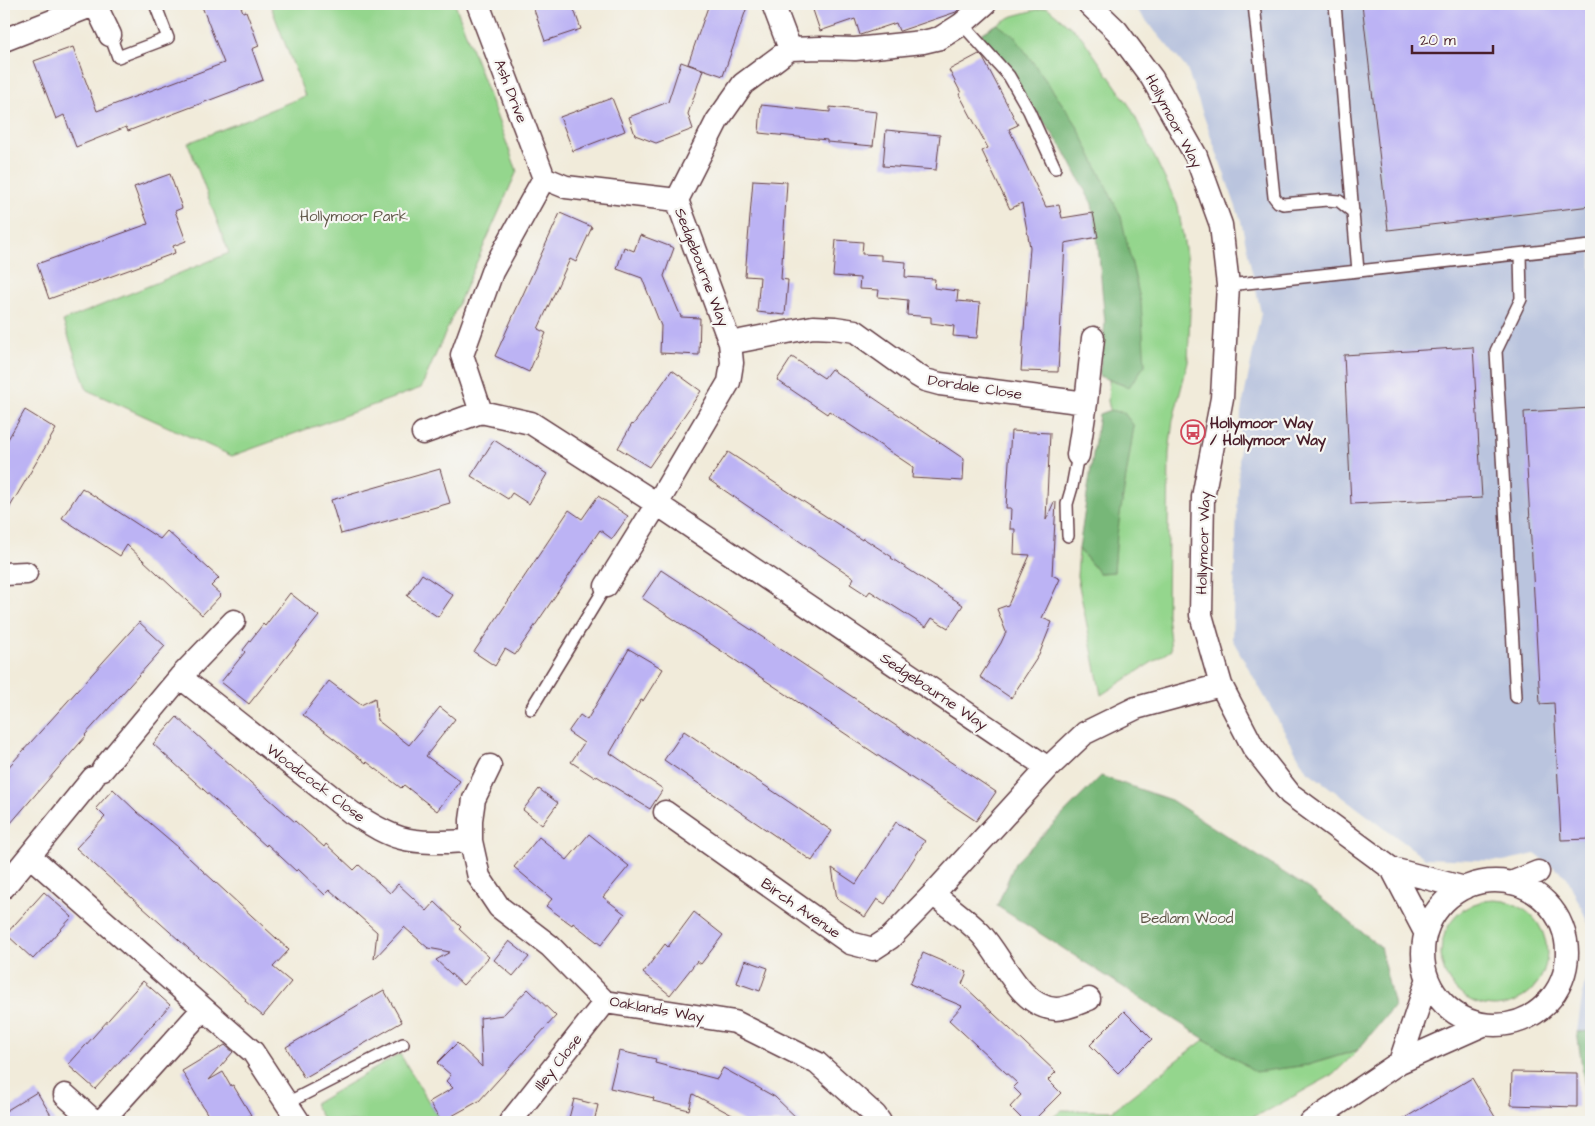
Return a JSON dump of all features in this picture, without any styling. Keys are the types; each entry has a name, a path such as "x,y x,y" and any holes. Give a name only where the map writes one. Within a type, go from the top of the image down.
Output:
{"street":[{"path":"4,40 96,4 110,35"},
{"name":"Ash Drive","path":"478,4 544,178"},
{"path":"773,4 790,49 855,49 922,42 940,38 962,24 985,4"},
{"name":"Hollymoor Way","path":"1089,4 1117,31 1152,78 1196,156 1220,224 1228,285 1222,398 1203,497 1201,615 1221,685 1253,747 1290,794 1392,869 1465,888"},
{"name":"Sedgebourne Way","path":"606,586 729,382 732,363 730,343 676,200 717,121 743,84 790,49"},
{"path":"423,432 481,412 462,355 492,272 544,178 566,187 676,200"},
{"name":"Dordale Close","path":"730,343 814,328 835,328 855,331 925,380 940,384 1086,403"},
{"path":"1078,455 1093,338"},
{"name":"Sedgebourne Way","path":"481,412 531,423 657,504 1048,768"},
{"path":"4,574 26,573"},
{"path":"4,887 180,677 234,621"},
{"name":"Woodcock Close","path":"180,677 352,813 377,828 401,838 441,843 471,840"},
{"path":"1048,768 1085,733 1136,708 1221,685"},
{"name":"Oaklands Way","path":"490,766 474,799 471,840 479,876 499,907 550,946 605,1002 735,1022 817,1063 876,1115 880,1122"},
{"name":"Birch Avenue","path":"665,812 850,943 873,948 890,938 933,894 1048,768"},
{"path":"30,856 253,1052 299,1122"},
{"name":"Hollymoor Way","path":"1392,869 1425,932"},
{"path":"1511,883 1538,872"},
{"path":"1500,880 1522,886 1560,908 1566,938 1567,961 1561,983 1548,1003 1530,1017 1508,1025 1483,1025 1460,1017 1440,1002 1427,981 1422,957 1425,932 1436,910 1454,893 1465,888 1476,882 1500,880"},
{"path":"933,894 980,934 1028,998 1046,1007 1058,1009 1089,1000"},
{"path":"1400,1062 1427,981"},
{"name":"Illey Close","path":"510,1122 605,1002"},
{"path":"101,1122 203,1009"},
{"path":"1311,1122 1400,1062 1483,1025"},
{"path":"65,1095 95,1122"}],"lane":[{"path":"110,35 118,57 168,38 155,4"},
{"path":"1254,4 1274,197 1283,204 1327,200 1339,202 1354,213"},
{"path":"1335,4 1358,271"},
{"path":"962,24 1010,76 1029,111 1055,168"},
{"path":"1228,285 1591,246"},
{"path":"1516,697 1496,351 1520,299 1520,254"},
{"path":"1068,536 1067,504 1078,455"},
{"name":"Sedgebourne Way","path":"531,709 606,586"},
{"path":"287,1103 402,1044"}],"shaded area":[{"path":"1132,4 1591,4 1591,1031 1577,1032 1590,927 1567,877 1535,854 1503,861 1425,858 1306,770 1232,639 1241,412 1261,313 1241,221 1187,69"}],"green space":[{"name":"Hollymoor Park","path":"270,4 455,4 517,171 421,388 232,456 87,390 63,321 229,253 188,143 305,96"},
{"path":"1047,7 1081,36 1131,108 1178,206 1191,286 1188,362 1173,420 1169,453 1167,614 1171,650 1101,695 1077,576 1079,549 1099,573 1114,572 1124,413 1110,410 1108,401 1109,380 1129,387 1121,217 997,24 1013,16"},
{"path":"997,24 1015,37 1075,122 1121,217 1141,303 1145,365 1129,387 1099,376 1105,323 1098,244 1092,204 1064,150 981,34"},
{"path":"1110,410 1124,413 1134,426 1117,535 1114,572 1099,573 1079,549 1099,414"},
{"name":"Bedlam Wood","path":"1101,776 1171,800 1312,891 1380,947 1394,1006 1358,1050 1308,1065 1256,1072 997,906 1015,863"},
{"path":"1494,900 1514,904 1532,915 1543,933 1547,953 1543,973 1532,991 1514,1002 1494,1006 1474,1002 1456,991 1445,973 1441,953 1445,933 1456,915 1474,904"},
{"path":"1591,1031 1591,1122 1590,1122 1577,1032"},
{"path":"1205,1039 1256,1071 1308,1065 1358,1050 1334,1074 1267,1111 1239,1122 1047,1122 1062,1110 1112,1111"},
{"path":"400,1054 441,1122 325,1122 314,1104"}],"building":[{"path":"201,4 240,4 243,12 246,11 259,46 252,49 263,80 128,131 126,127 76,147 64,115 56,119 34,61 73,47 97,111 224,63"},
{"path":"532,4 572,4 581,29 545,41"},
{"path":"709,4 748,4 723,76 688,64"},
{"path":"811,4 965,4 956,12 900,31 896,23 860,35 855,19 820,31"},
{"path":"1362,4 1591,4 1591,206 1388,230"},
{"path":"979,54 983,58 1018,125 1009,129 1046,207 1059,205 1062,218 1093,213 1098,237 1065,243 1058,372 1021,371 1030,247 1022,203 1010,209 982,151 988,148 959,94 961,93 949,70"},
{"path":"681,62 703,70 688,114 693,129 656,143 635,135 629,117 668,102"},
{"path":"612,98 625,131 573,151 560,117"},
{"path":"761,105 830,112 830,107 877,112 873,146 759,133"},
{"path":"886,130 940,135 936,170 883,166"},
{"path":"170,174 182,208 175,211 186,241 173,246 175,253 49,299 37,264 148,224 134,187"},
{"path":"753,180 787,182 781,279 788,280 785,315 757,312 760,277 745,276"},
{"path":"560,213 592,227 576,262 570,259 538,329 546,333 529,372 495,356"},
{"path":"640,235 674,248 664,276 681,317 700,318 699,355 660,353 661,326 642,278 617,269 624,247 634,251"},
{"path":"836,240 863,242 862,254 881,255 881,260 906,262 905,277 935,279 934,288 958,291 957,301 980,303 977,338 953,336 954,326 931,323 931,317 907,315 908,300 878,297 879,290 859,289 860,278 833,276"},
{"path":"1473,347 1482,498 1351,504 1344,355"},
{"path":"792,357 824,378 831,369 964,459 963,481 912,478 913,467 829,411 827,414 777,380"},
{"path":"672,370 701,391 649,467 618,448 632,424"},
{"path":"1591,408 1591,839 1561,840 1554,703 1540,704 1524,412"},
{"path":"25,410 56,429 4,517 4,446"},
{"path":"1011,431 1050,433 1046,520 1054,502 1056,502 1052,575 1060,579 1042,618 1052,622 1039,655 1011,698 980,677 1006,632 997,609 1008,605 1030,555 1014,554 1015,529 1010,529 1011,508 1006,508"},
{"path":"494,440 547,474 529,504 512,493 508,499 471,476"},
{"path":"728,452 862,540 863,538 963,605 948,628 932,618 926,627 870,591 867,595 850,584 854,578 709,480"},
{"path":"440,469 450,503 341,534 331,500"},
{"path":"82,488 160,539 167,531 219,578 211,586 221,595 202,615 127,545 120,556 62,518"},
{"path":"598,496 628,516 612,539 600,530 515,655 505,649 495,666 474,652 569,510 582,519"},
{"path":"661,570 996,792 976,821 642,598"},
{"path":"422,574 453,595 438,617 407,596"},
{"path":"290,593 319,616 249,704 221,682 245,652 243,650 263,624 265,626"},
{"path":"139,622 165,646 85,735 4,831 4,772"},
{"path":"629,649 663,669 643,701 641,700 610,753 663,789 650,809 571,762 584,743 568,732 580,715 587,720"},
{"path":"329,681 361,705 375,698 377,720 409,745 440,707 455,719 426,756 460,781 437,811 404,785 401,788 366,763 303,715"},
{"path":"177,717 324,847 326,844 354,870 359,865 390,893 398,884 427,911 435,902 461,927 459,929 489,957 463,985 436,960 450,952 428,948 404,927 374,959 377,932 330,890 325,895 298,869 296,871 267,844 266,846 153,744"},
{"path":"684,731 832,831 812,861 664,760"},
{"path":"113,789 289,950 273,967 291,982 263,1016 76,848 105,817 96,808"},
{"path":"539,789 558,803 542,825 523,810"},
{"path":"896,822 925,841 885,904 877,899 865,917 837,899 832,868 856,884"},
{"path":"589,834 629,866 603,897 625,914 601,945 573,923 572,925 546,906 552,899 514,867 539,837 567,860"},
{"path":"44,892 72,917 33,959 6,934"},
{"path":"694,912 723,935 701,964 697,961 670,995 643,973 665,944 668,947"},
{"path":"509,941 529,957 513,976 494,960"},
{"path":"923,953 967,972 962,984 1056,1072 1048,1080 1061,1093 1032,1122 1025,1122 1010,1107 1021,1095 1013,1087 1017,1083 949,1020 962,1006 910,984"},
{"path":"745,960 768,968 760,991 737,983"},
{"path":"143,981 170,1005 95,1089 68,1065"},
{"path":"528,989 556,1016 479,1101 441,1122 429,1102 453,1088 446,1081 451,1075 437,1063 457,1043 482,1067 480,1018 503,1015"},
{"path":"384,990 402,1022 304,1078 286,1047"},
{"path":"1124,1011 1152,1039 1118,1073 1090,1045"},
{"path":"225,1045 233,1052 209,1080 223,1072 251,1115 238,1122 212,1122 182,1071"},
{"path":"619,1051 656,1059 655,1063 717,1079 723,1068 775,1097 801,1122 745,1122 693,1094 689,1110 653,1101 654,1098 610,1088"},
{"path":"1512,1072 1577,1073 1577,1107 1511,1105"},
{"path":"1472,1078 1498,1122 1398,1122"},
{"path":"37,1092 55,1122 4,1122 4,1112"},
{"path":"574,1099 598,1105 594,1122 568,1122"}],"place":[{"name":"Hollymoor Way / Hollymoor Way","path":"1193,432"}]}
